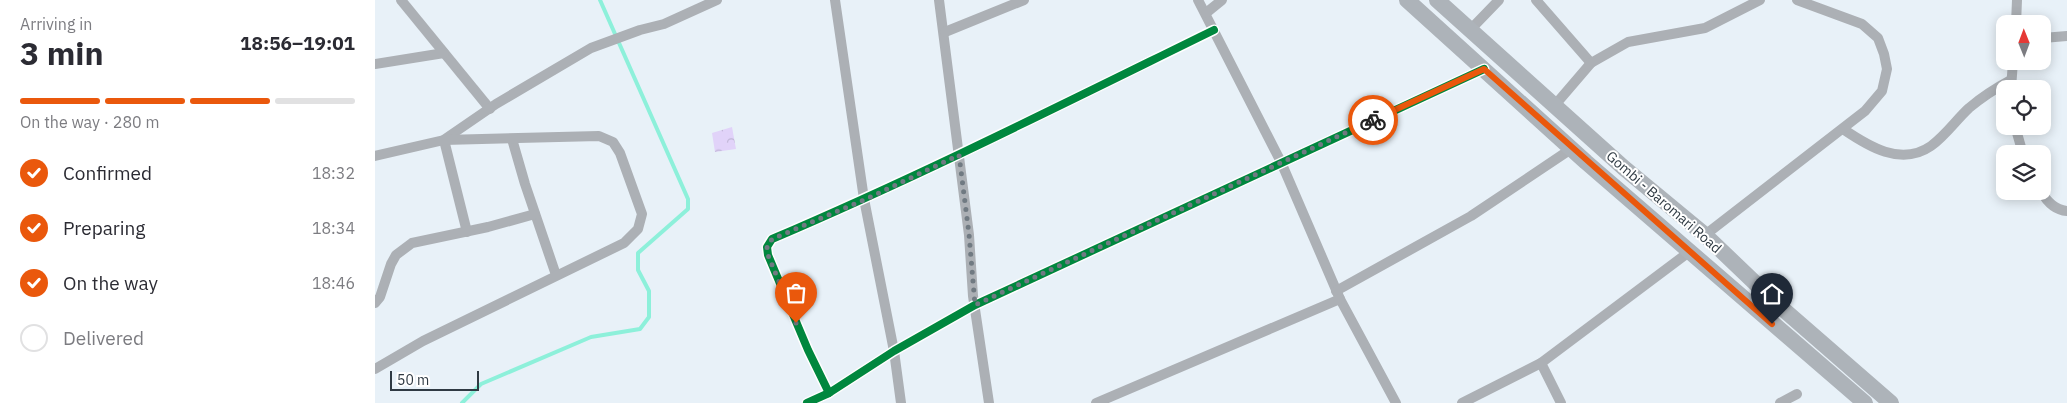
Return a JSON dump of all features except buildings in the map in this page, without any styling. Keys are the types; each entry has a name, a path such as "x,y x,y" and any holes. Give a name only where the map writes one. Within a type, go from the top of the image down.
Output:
{"main road":[{"name":"Gombi - Baromari Road","path":"1407,0 1571,149 1865,403"},
{"name":"Gombi - Baromari Road","path":"1437,0 1604,150 1705,236 1776,303 1891,403"},
{"path":"1586,162 1604,150"}],"street":[{"path":"401,0 490,109"},
{"path":"444,140 490,109 591,48 640,30 664,24 717,0"},
{"path":"835,0 864,200 901,403"},
{"path":"939,0 945,32 969,234 975,305 989,403"},
{"path":"945,32 1024,0"},
{"path":"1198,0 1281,162 1338,295 1396,403"},
{"path":"1206,13 1222,0"},
{"path":"1471,29 1499,0"},
{"path":"1536,0 1591,62"},
{"path":"1555,105 1591,62 1628,42 1705,28 1760,0"},
{"path":"1705,236 1865,111 1882,91 1887,69 1878,38 1862,24 1797,0"},
{"path":"2016,15 2017,0"},
{"path":"829,393 790,310 768,255 767,247 772,239 864,200 959,155 1213,30"},
{"path":"2051,37 2067,36"},
{"path":"375,64 444,53"},
{"path":"807,403 829,393 893,351 975,305 1484,69"},
{"path":"1843,129 1861,142 1893,155 1911,153 1929,147 1950,130 1969,108 1996,93"},
{"path":"375,156 444,140 599,136 613,142 620,153 642,214 637,229 624,243 423,341 375,370"},
{"path":"512,139 556,275"},
{"path":"444,140 467,232"},
{"path":"1096,403 1338,295 1471,216 1571,149"},
{"path":"2046,200 2059,210 2067,211"},
{"path":"375,303 380,297 391,264 397,255 413,243 467,232 535,214"},
{"path":"1462,403 1541,363 1689,252"},
{"path":"1541,363 1561,403"},
{"path":"1780,403 1797,394"}],"green space":[{"path":"732,127 736,149 715,152 712,133"}],"waterway":[{"path":"462,403 481,384 591,337 640,329 649,317 649,291 638,270 638,253 688,209 688,199 600,0"}],"cycle path":[{"path":"829,393 808,350 768,255 767,247 772,239 939,164 1214,30"},
{"path":"807,403 829,393 894,351 975,305 1484,69"}],"way so far":[{"path":"796,323 768,255 767,247 772,239 864,200 959,155 969,234 975,305 1373,120"}],"route":[{"path":"1373,120 1484,69 1586,162 1772,324"}]}
